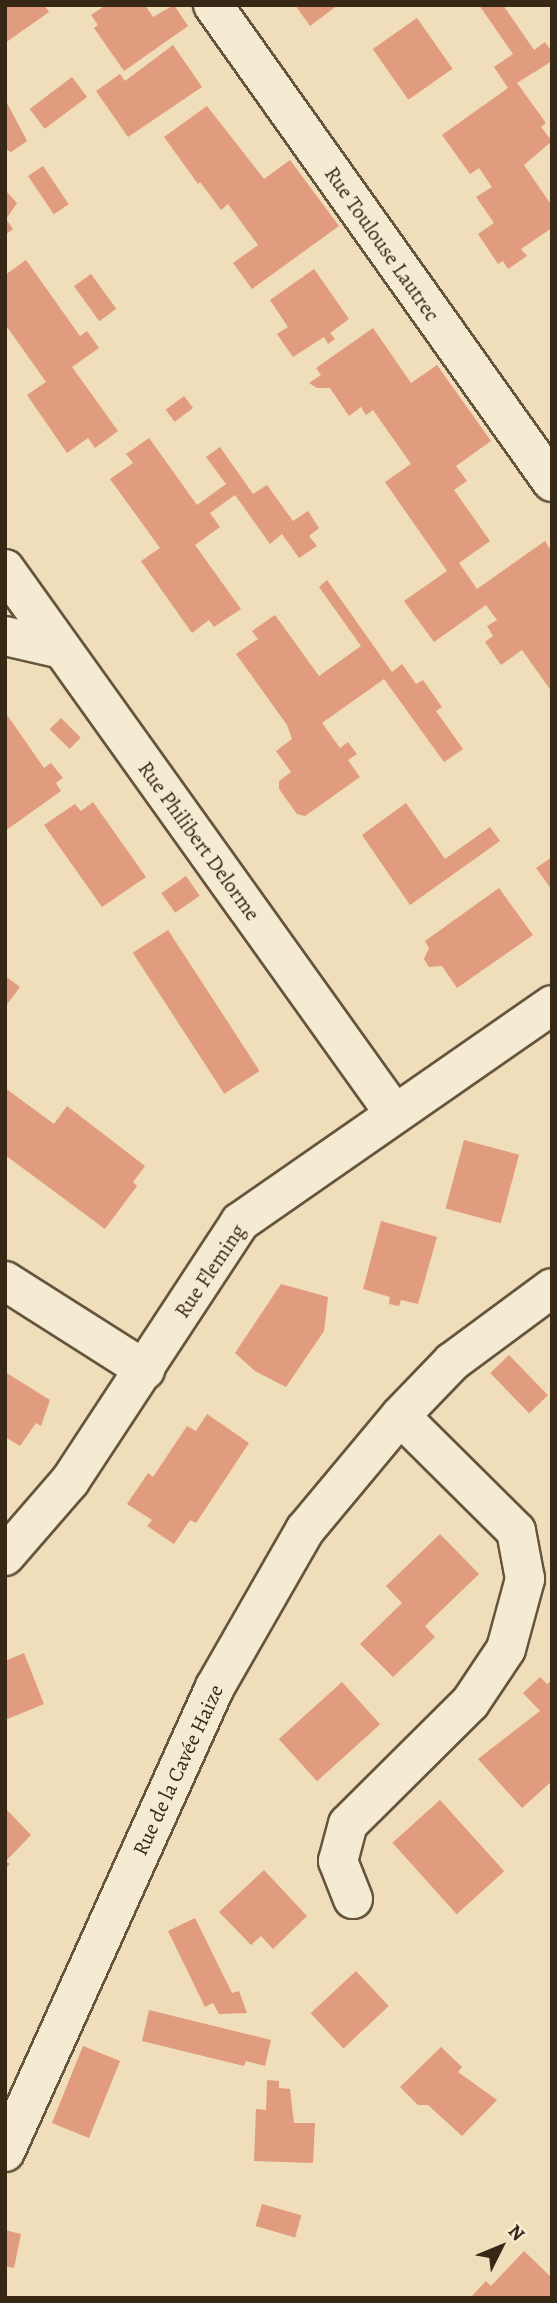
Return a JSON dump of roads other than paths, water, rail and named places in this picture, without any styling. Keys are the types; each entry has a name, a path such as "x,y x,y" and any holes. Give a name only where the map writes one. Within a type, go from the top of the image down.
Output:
{"street":[{"name":"Rue Toulouse Lautrec","path":"213,5 552,482"},
{"name":"Rue Philibert Delorme","path":"5,569 394,1113"},
{"path":"5,636 62,649"},
{"name":"Rue Fleming","path":"5,1556 70,1481 240,1222 552,1005"},
{"path":"5,1281 145,1370"},
{"name":"Rue de la Cavée Haize","path":"5,2152 215,1686 305,1530 400,1416 452,1362 552,1288"},
{"path":"353,1899 338,1861 348,1824 470,1703 506,1649 524,1579 516,1531 400,1416"}]}
